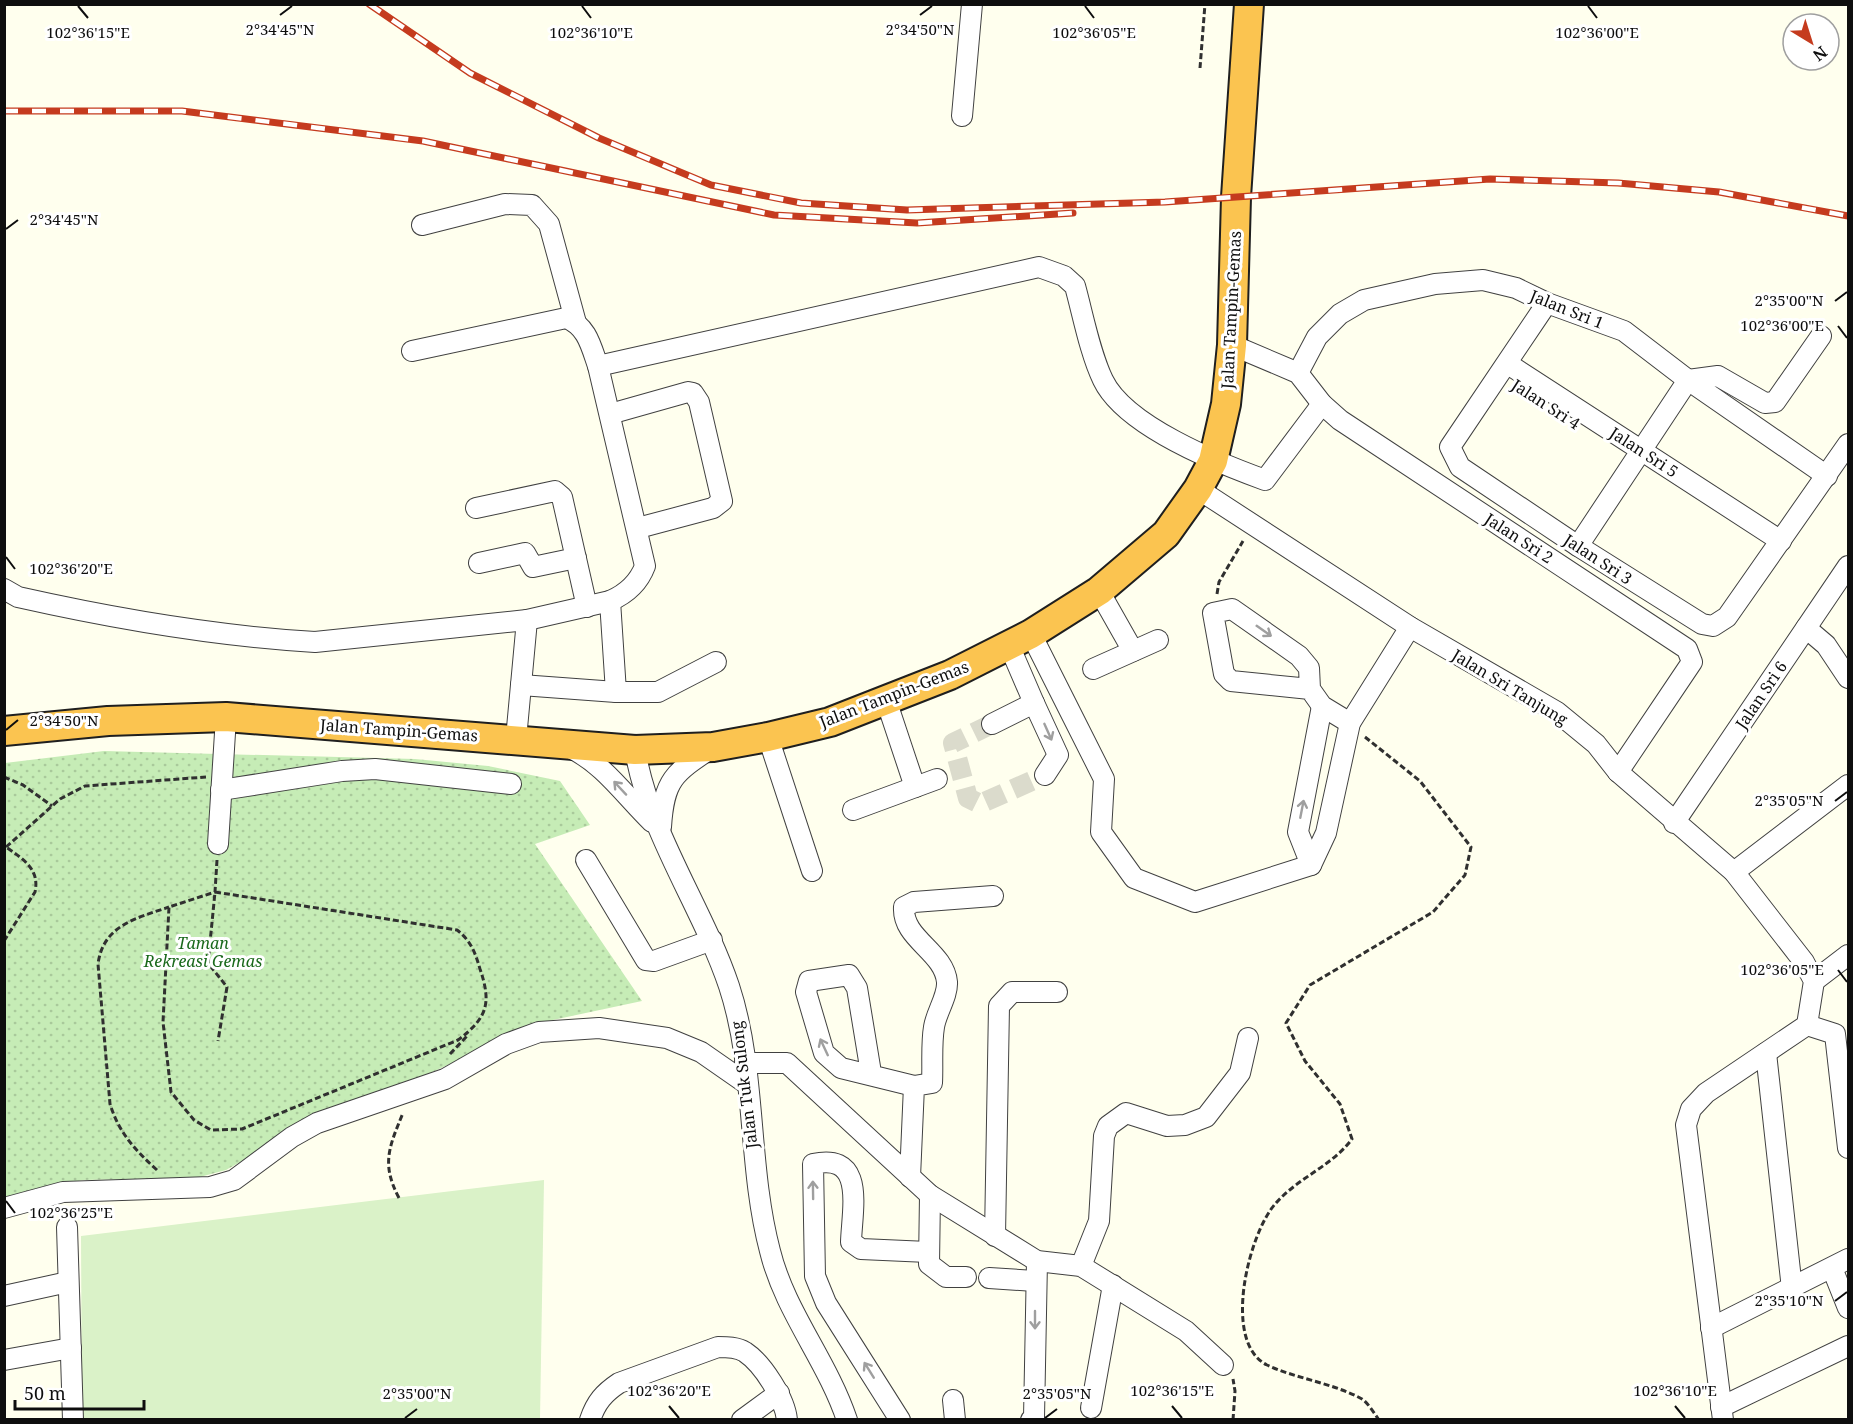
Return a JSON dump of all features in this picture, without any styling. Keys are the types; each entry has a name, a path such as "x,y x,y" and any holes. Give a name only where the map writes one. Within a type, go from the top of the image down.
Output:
{"highway":[{"name":"Jalan Tampin-Gemas","path":"4,731 108,721 226,717 635,750 713,747 830,722 950,675 1020,640 1098,591 1166,534 1198,489 1213,461 1226,404 1232,345 1236,197 1249,4"}],"street":[{"path":"962,116 972,4"},
{"path":"4,589 18,597 111,617 234,636 315,642 527,620 587,607 621,596 641,576 645,566 638,528 598,366 589,340 576,323 549,224 532,205 505,204 422,225"},
{"path":"598,366 1039,267 1064,276 1075,286 1103,380 1123,408 1213,461 1265,480 1322,404"},
{"name":"Jalan Sri 1","path":"1298,373 1317,337 1340,314 1364,300 1435,284 1484,280 1516,288 1547,303 1624,331 1688,380 1827,476"},
{"name":"Jalan Sri 3","path":"1547,303 1450,447 1454,458 1460,467 1578,546 1702,624 1713,626 1727,617 1848,444"},
{"path":"412,351 566,318 576,323"},
{"path":"1578,546 1688,380 1718,376 1765,403 1775,402 1821,336"},
{"name":"Jalan Sri 2","path":"1232,345 1298,373 1322,404 1340,420 1687,649 1692,662 1618,772"},
{"name":"Jalan Sri 5","path":"1504,369 1777,546"},
{"path":"610,414 688,392 693,393 702,412 722,501 713,508 638,528"},
{"name":"Jalan Sri Tanjung","path":"1198,489 1410,627 1557,712 1596,744 1618,772 1674,823 1734,872 1804,963 1814,981"},
{"path":"476,508 555,491 562,497 587,607"},
{"path":"479,563 525,553 533,567 576,558"},
{"name":"Jalan Sri 6","path":"1674,823 1848,566"},
{"path":"1098,591 1133,651"},
{"path":"610,601 615,692"},
{"path":"1310,689 1231,681 1224,674 1213,613 1232,609 1299,656 1309,669 1310,689 1322,705 1350,723"},
{"path":"516,739 527,620"},
{"path":"1020,640 1104,779 1101,832 1134,878 1195,902 1311,865 1326,833 1350,723 1410,627"},
{"path":"1806,628 1826,645 1848,678"},
{"path":"1020,640 1034,703 1058,755 1045,775"},
{"path":"1093,669 1158,640"},
{"path":"522,685 615,692 658,692 716,662"},
{"path":"886,700 915,787"},
{"path":"992,723 1034,703"},
{"path":"1311,865 1298,832 1322,705"},
{"path":"218,843 226,717"},
{"path":"768,737 812,871"},
{"path":"559,744 591,760 660,830"},
{"path":"660,830 663,798 667,788 676,774 713,747"},
{"name":"Jalan Tuk Sulong","path":"635,750 641,785 712,940 729,987 745,1063 760,1212 770,1254 786,1301 837,1391 847,1419"},
{"path":"222,783 375,769 512,784"},
{"path":"853,810 937,779"},
{"path":"1734,872 1848,786"},
{"path":"586,860 646,960 654,962 712,940"},
{"path":"871,1073 857,988 849,975 809,981 806,992 824,1053 842,1068 871,1073 914,1086 932,1083 934,1027 947,982 940,964 908,926 903,916 904,907 914,902 993,897"},
{"path":"1848,955 1814,981 1807,1025 1706,1093 1691,1109 1686,1125 1722,1413 1848,1346"},
{"path":"995,1236 999,1006 1012,992 1057,992"},
{"path":"1807,1025 1842,1034 1848,1148"},
{"path":"4,1208 63,1192 210,1187 234,1180 292,1137 317,1123 445,1079 506,1044 539,1032 599,1028 667,1038 702,1052 747,1084"},
{"path":"1081,1266 1099,1221 1104,1136 1108,1126 1126,1113 1167,1126 1185,1125 1206,1117 1240,1073 1248,1038"},
{"path":"1766,1053 1792,1289"},
{"path":"745,1063 787,1063 930,1195 995,1236 1036,1271"},
{"path":"910,1177 914,1086"},
{"path":"900,1419 826,1303 815,1276 813,1164 826,1161 847,1170 853,1180 851,1242 861,1249 928,1252"},
{"path":"930,1195 929,1264 946,1277 966,1277"},
{"path":"67,1227 73,1419"},
{"path":"1711,1328 1840,1263 1848,1308"},
{"path":"989,1278 1081,1266 1186,1331 1223,1365"},
{"path":"1031,1419 1034,1418 1036,1271"},
{"path":"4,1296 68,1282"},
{"path":"1091,1408 1113,1285"},
{"path":"590,1419 595,1405 605,1393 620,1383 718,1347 744,1351 778,1393 787,1419"},
{"path":"4,1360 71,1348"},
{"path":"742,1419 778,1393"}],"path":[{"path":"1200,68 1205,4"},
{"path":"1219,582 1253,524"},
{"path":"1350,723 1420,781 1472,847 1465,875 1433,912 1310,985 1286,1023 1305,1061 1340,1104 1352,1139 1340,1155 1297,1182 1274,1204 1249,1257 1242,1316 1246,1344 1265,1364 1363,1400 1379,1419"},
{"path":"4,777 23,784 52,806"},
{"path":"5,938 35,892 36,884 28,864 5,847 70,792 85,786 222,783"},
{"path":"218,843 208,963 227,987 218,1041"},
{"path":"169,906 163,1022 171,1092 194,1120 211,1130 242,1129 458,1040 477,1024 483,1014 488,990 472,945 457,930 215,892 169,906 125,922 116,928 100,951 98,964 110,1104 116,1125 130,1145 176,1188"},
{"path":"1223,1365 1234,1380 1233,1419"}],"green space":[{"name":"Taman Rekreasi Gemas","path":"104,751 415,759 488,766 560,781 590,825 535,844 642,1001 534,1024 497,1037 467,1056 426,1075 343,1104 226,1170 196,1178 82,1180 5,1202 5,763"},
{"path":"544,1180 540,1419 82,1419 81,1236"}],"tunnel":[{"path":"992,724 953,743 968,798 980,804 1045,775"}],"railway":[{"path":"369,4 470,73 599,138 711,185 801,203 907,210 1165,202 1490,179 1618,183 1719,192 1848,216"},
{"path":"4,111 182,111 423,141 774,215 917,223 1073,213"}]}
